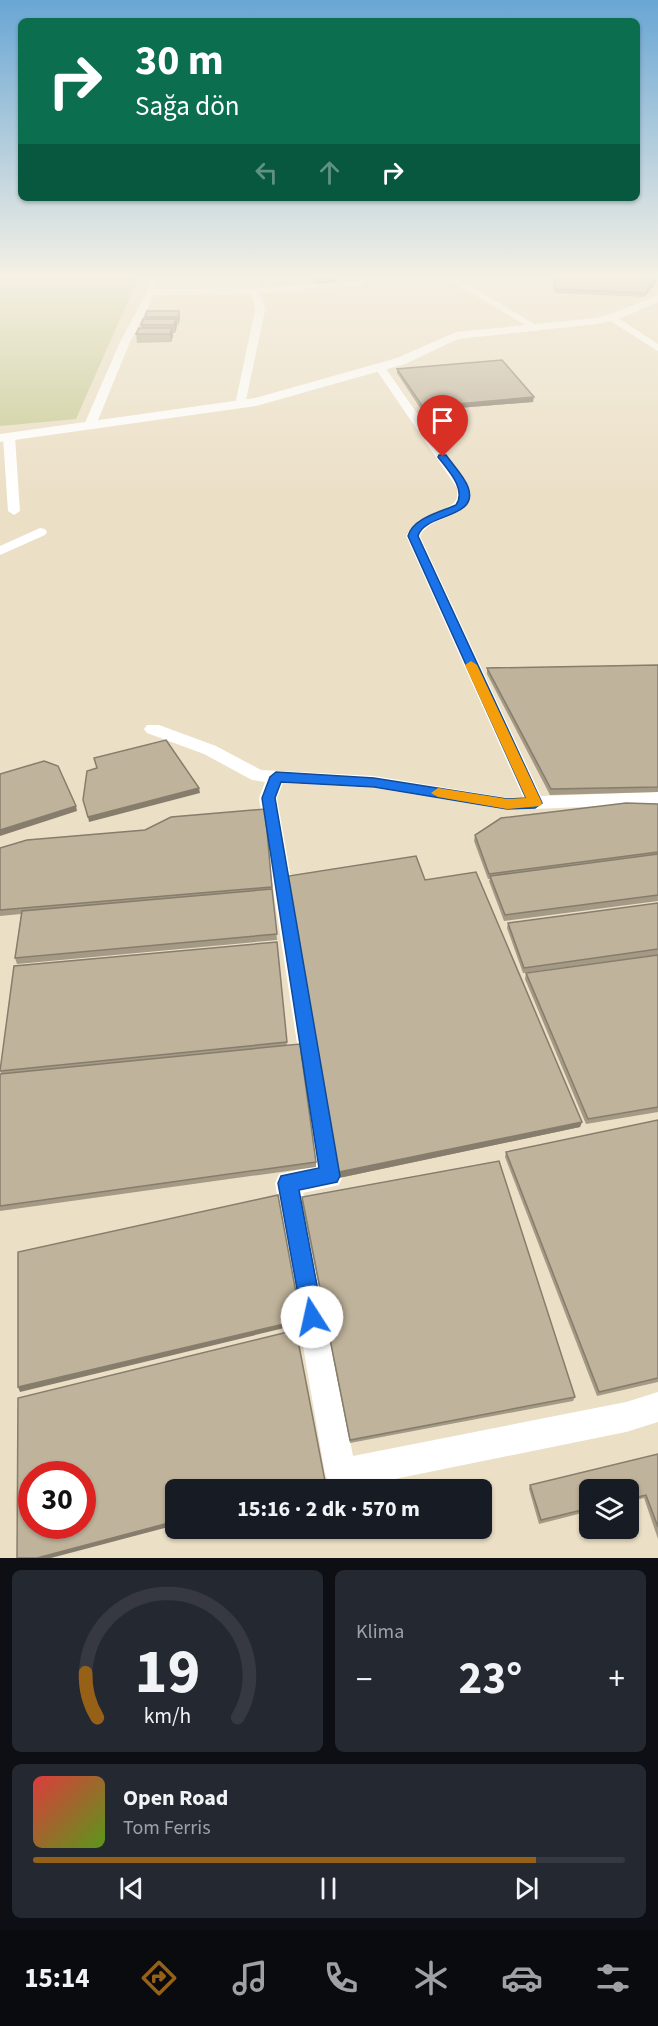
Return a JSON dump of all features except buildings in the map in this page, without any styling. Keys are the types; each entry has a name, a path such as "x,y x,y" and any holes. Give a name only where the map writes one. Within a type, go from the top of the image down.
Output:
{"street":[{"path":"90,425 122,349"},
{"path":"240,405 252,349"},
{"path":"14,511 5,437 240,405 380,368 430,349"},
{"path":"380,368 463,488 464,500 459,507 420,524 413,536 535,803"},
{"path":"0,551 40,532"},
{"path":"153,729 210,750 258,776 374,782 507,804 658,798"},
{"path":"276,777 268,798 330,1176 288,1183 341,1474 626,1417 658,1407"}],"green space":[{"path":"0,349 107,349 76,419 0,426"}],"slow traffic":[{"path":"438,793 507,804 535,803 471,665"}],"route":[{"path":"312,1317 288,1183 330,1176 268,798 276,777 374,782 507,804 535,803 413,536 420,524 459,507 464,500 463,488 443,457"}]}
